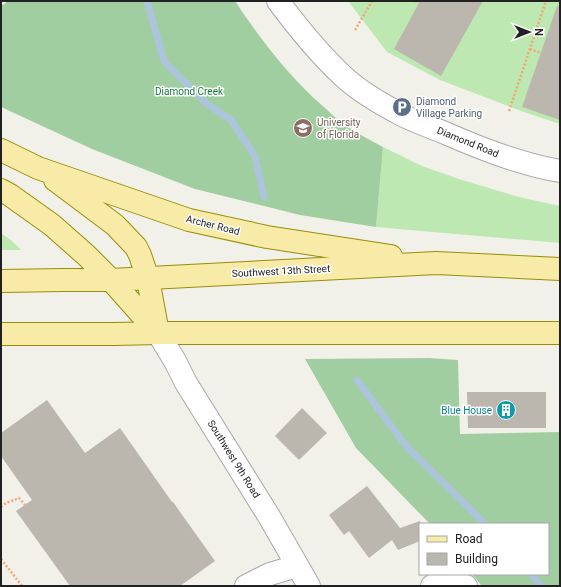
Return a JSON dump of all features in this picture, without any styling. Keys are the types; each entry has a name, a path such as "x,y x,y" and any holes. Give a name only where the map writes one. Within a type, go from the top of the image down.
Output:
{"main road":[{"name":"Archer Road","path":"1,150 38,168 189,220 267,237 436,263"},
{"path":"38,168 115,225 136,247 148,279 158,332"},
{"path":"1,190 52,225 86,255 158,332"},
{"name":"Southwest 13th Street","path":"1,281 148,279 436,263 560,269"},
{"path":"1,334 115,334 158,332 560,333"}],"street":[{"name":"Diamond Road","path":"278,1 314,47 345,78 372,98 403,116 478,147 515,160 560,171"},
{"name":"Southwest 9th Road","path":"158,332 186,383 270,518 309,586"},
{"path":"246,586 270,574 297,566"},
{"path":"432,586 444,580 466,586"}],"path":[{"path":"355,30 372,1"},
{"path":"415,1 419,3"},
{"path":"509,111 546,1"},
{"path":"530,49 541,53"},
{"path":"1,507 18,498 26,504"},
{"path":"1,559 22,586"}],"green space":[{"name":"Diamond Creek","path":"7,1 235,1 277,58 312,96 334,116 349,127 383,147 376,227 300,215 195,189 92,149 1,107 1,5 5,4"},
{"path":"348,1 560,1 560,124 521,111 440,80 387,52"},
{"path":"383,147 422,166 462,180 519,197 560,206 560,243 376,227"},
{"path":"1,233 12,241 21,250 1,250"},
{"path":"429,358 458,360 460,434 560,432 560,586 482,586 473,575 549,575 549,523 429,523 356,448 305,359"}],"building":[{"path":"420,1 483,1 441,76 394,49"},
{"path":"557,6 560,7 560,120 522,107"},
{"name":"Blue House","path":"467,392 546,392 546,428 468,428"},
{"path":"47,400 85,453 120,428 215,561 180,586 70,586 16,511 32,500 1,456 1,433"},
{"path":"302,408 327,433 299,460 275,436"},
{"path":"367,486 400,528 420,521 419,541 398,550 392,540 369,558 349,531 344,535 329,515"}],"waterway":[{"path":"147,1 164,61 207,104 231,120 255,156 264,197"},
{"path":"357,380 406,446 484,523"},
{"path":"532,575 541,586"}],"place":[{"name":"Diamond Village Parking","path":"402,107"},
{"name":"University of Florida","path":"303,128"},
{"name":"Blue House","path":"506,410"}]}
